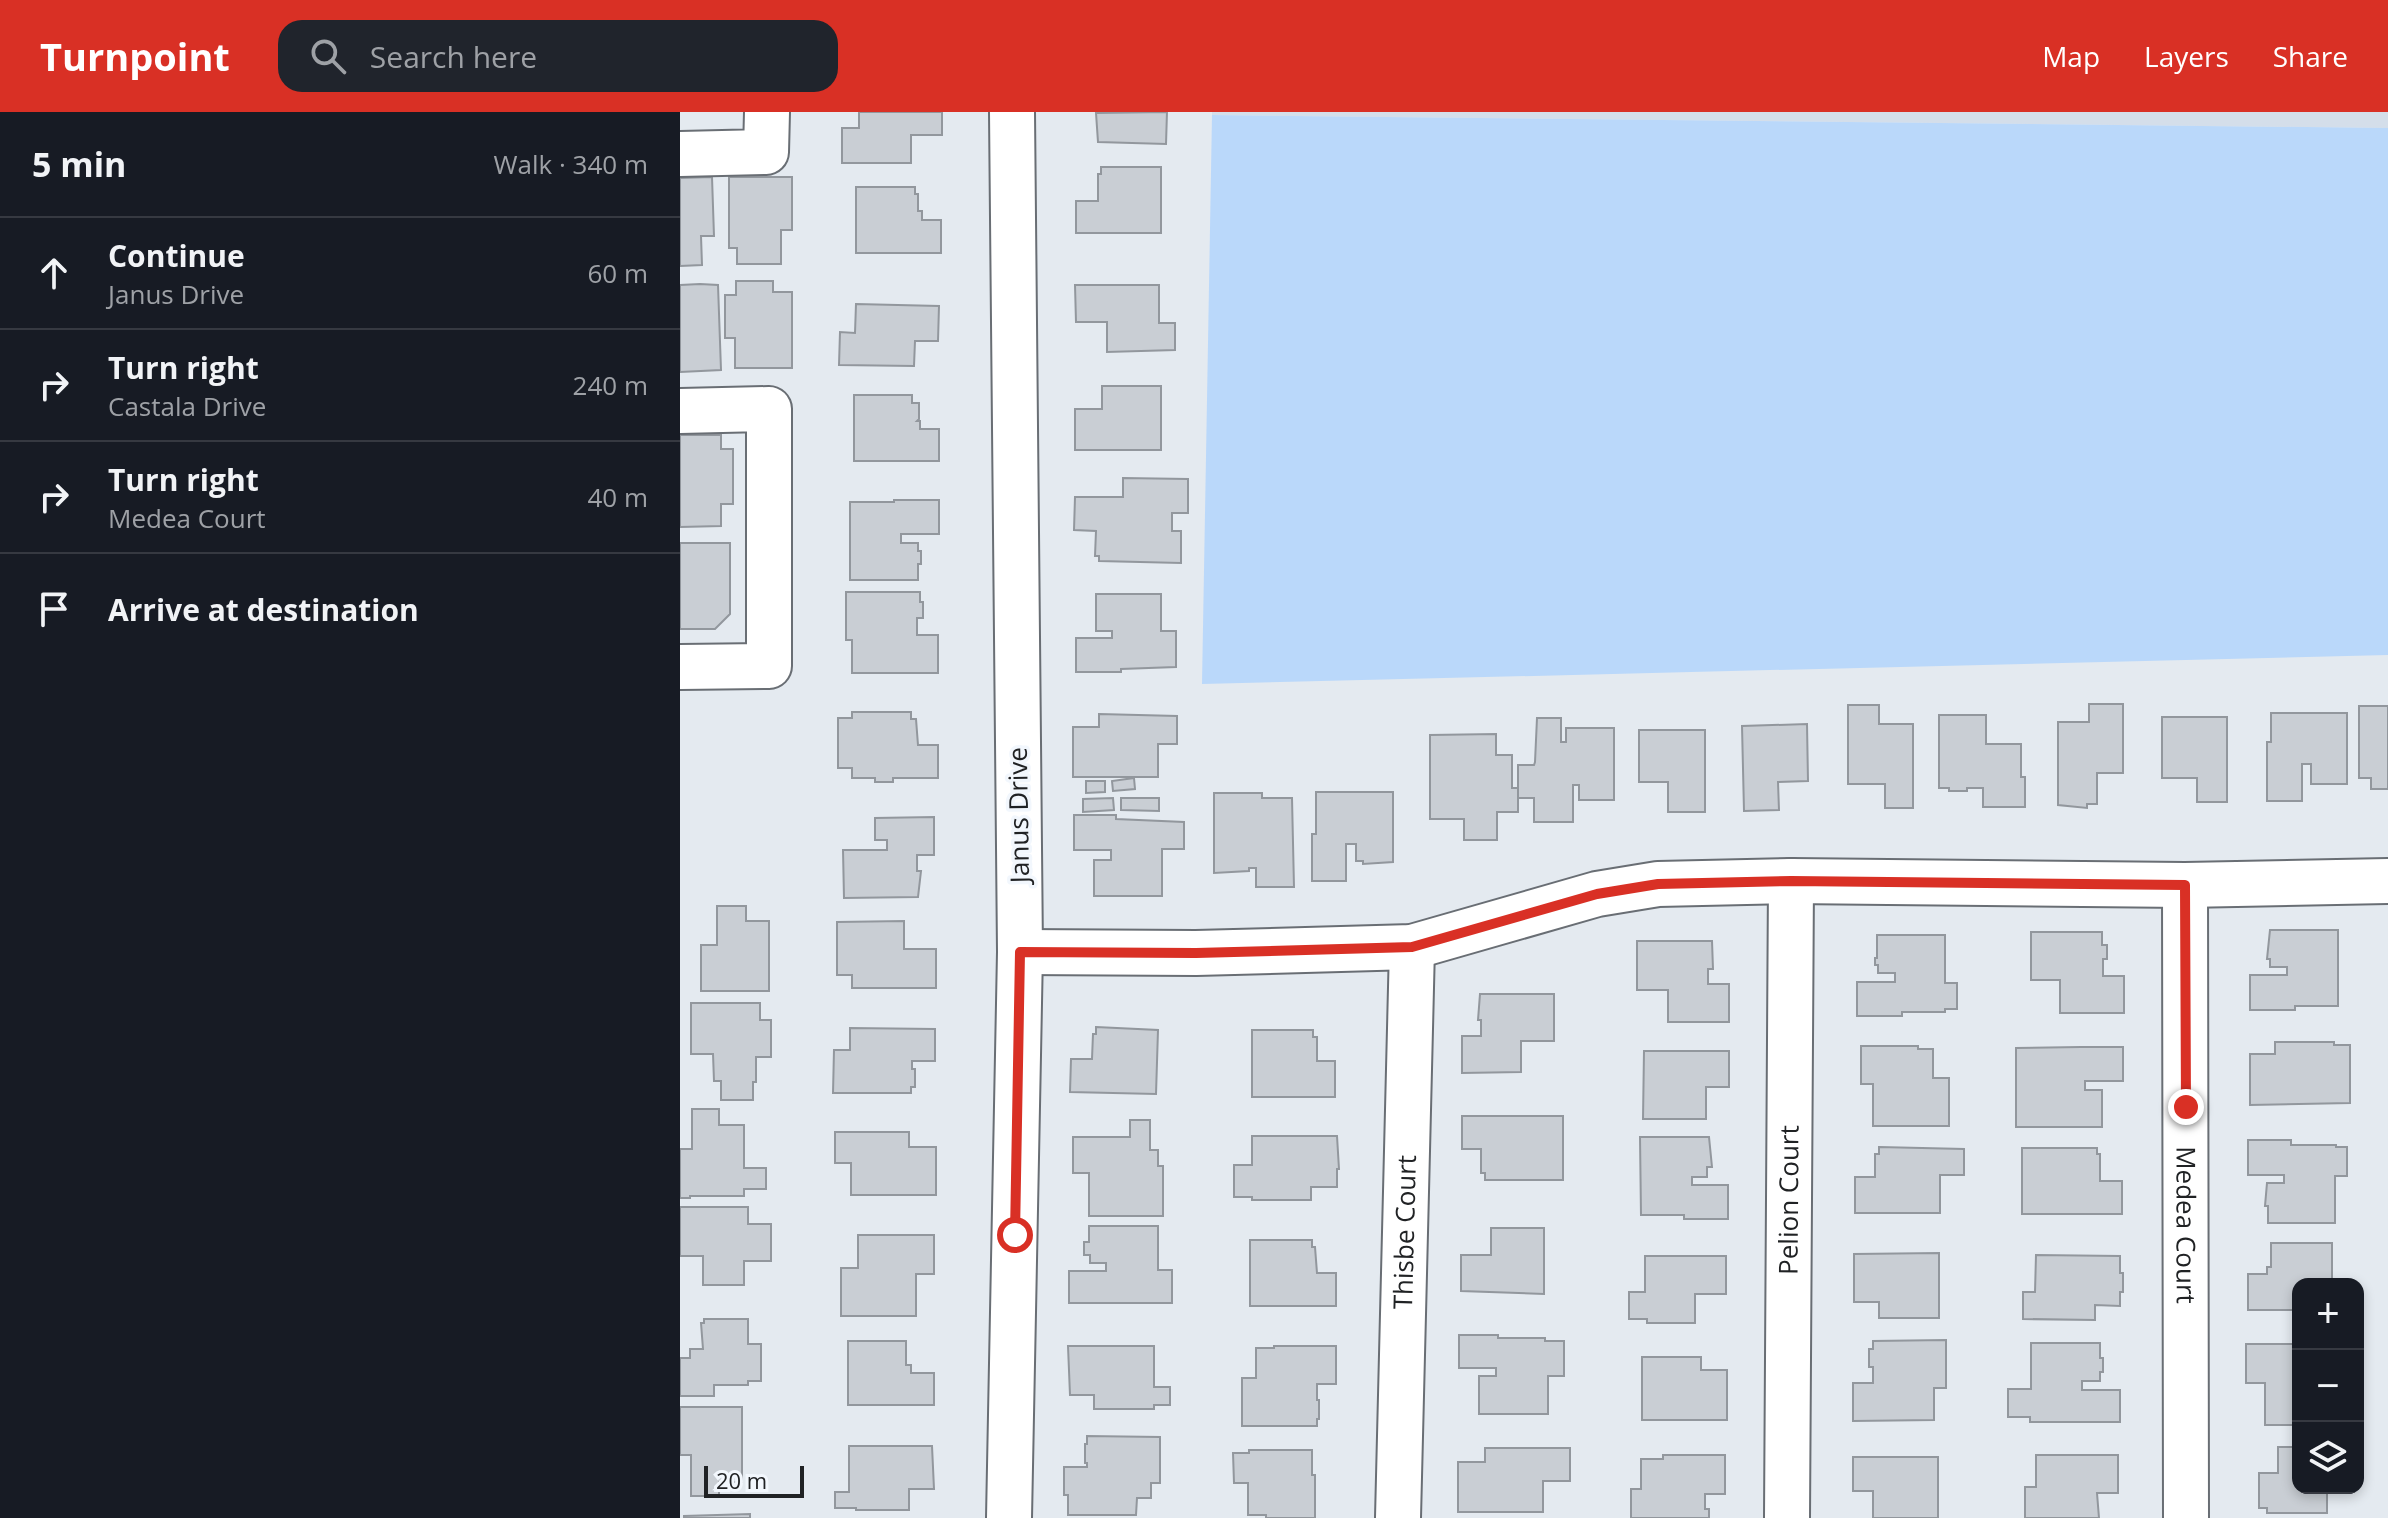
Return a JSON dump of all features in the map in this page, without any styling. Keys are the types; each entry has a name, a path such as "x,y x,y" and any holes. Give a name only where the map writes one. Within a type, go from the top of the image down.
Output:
{"street":[{"name":"Janus Drive","path":"1009,1518 1020,952 1012,112"},
{"path":"680,154 766,132"},
{"path":"680,411 769,409 769,666 680,667"},
{"path":"1020,952 1196,953 1412,947 1597,894 1658,884 1791,881 2185,885 2388,881"},
{"name":"Pelion Court","path":"1787,1518 1791,881"},
{"name":"Medea Court","path":"2185,885 2186,1518"},
{"name":"Thisbe Court","path":"1398,1518 1412,947"}],"shaded area":[{"path":"1212,112 2388,112 2388,128 1212,115"},
{"path":"1212,115 2388,128 2388,655 1202,684"}],"building":[{"path":"859,112 942,112 942,135 911,135 911,163 842,163 842,128 859,128"},
{"path":"1167,112 1166,144 1098,142 1096,113"},
{"path":"1101,167 1161,167 1161,233 1076,233 1076,201 1098,201"},
{"path":"712,177 714,236 701,236 702,265 680,266 680,178"},
{"path":"729,177 792,177 792,230 781,230 781,264 737,264 737,248 729,248"},
{"path":"856,187 915,187 922,220 941,220 941,253 856,253"},
{"path":"736,281 773,281 773,292 792,292 792,368 735,368 735,338 725,338 725,295 736,295"},
{"path":"680,285 718,285 721,370 680,372"},
{"path":"1075,285 1159,285 1159,323 1175,323 1175,350 1107,352 1107,322 1076,322"},
{"path":"856,304 939,306 938,341 915,341 914,366 839,365 840,332 855,333"},
{"path":"1102,386 1161,386 1161,450 1075,450 1075,409 1102,409"},
{"path":"854,395 912,395 912,403 919,403 917,421 920,421 920,429 939,429 939,461 854,461"},
{"path":"680,435 721,435 721,449 733,449 733,504 721,504 721,526 680,527"},
{"path":"1123,478 1188,479 1188,513 1172,513 1172,531 1181,531 1181,563 1099,561 1099,556 1095,556 1096,531 1074,530 1075,497 1123,497"},
{"path":"939,500 939,534 901,534 901,543 918,543 918,551 921,551 918,580 850,580 850,502"},
{"path":"680,543 730,543 730,614 715,629 680,629"},
{"path":"846,592 920,592 923,618 917,618 917,635 938,635 938,673 852,673 852,640 846,640"},
{"path":"1096,594 1161,594 1161,631 1176,631 1176,667 1076,672 1076,638 1112,638 1112,631 1096,631"},
{"path":"2089,704 2123,704 2123,773 2097,773 2097,804 2087,804 2087,808 2058,805 2058,722 2089,722"},
{"path":"1848,705 1879,705 1879,724 1913,724 1913,808 1885,808 1885,784 1848,784"},
{"path":"2359,706 2388,706 2388,789 2371,789 2371,778 2359,778"},
{"path":"852,712 911,712 911,719 916,719 918,745 938,745 938,778 893,778 893,782 875,782 875,778 852,778 852,768 838,768 838,718 852,718"},
{"path":"2271,713 2347,713 2347,784 2311,784 2311,764 2302,764 2302,801 2267,801 2267,742 2271,742"},
{"path":"1099,714 1177,716 1177,744 1158,744 1158,777 1073,777 1073,727 1099,727"},
{"path":"1939,715 1986,715 1986,744 2021,744 2025,807 1983,807 1983,788 1949,791 1949,788 1939,788"},
{"path":"2162,717 2227,717 2227,802 2197,802 2197,778 2162,778"},
{"path":"1537,718 1561,718 1561,742 1566,742 1566,728 1614,728 1614,800 1579,800 1579,785 1573,785 1573,822 1534,822 1534,798 1518,798 1518,765 1534,765"},
{"path":"1807,724 1808,781 1778,782 1779,810 1744,811 1742,726"},
{"path":"1639,730 1705,730 1705,812 1668,812 1668,782 1639,782"},
{"path":"1496,734 1496,755 1512,755 1512,788 1518,788 1518,812 1497,812 1497,840 1464,840 1464,819 1430,819 1430,735"},
{"path":"1134,778 1135,789 1113,791 1112,781"},
{"path":"1086,781 1105,781 1105,792 1086,793"},
{"path":"1316,792 1393,792 1393,862 1363,864 1363,861 1356,861 1356,844 1346,844 1346,881 1312,881"},
{"path":"1214,793 1262,793 1262,798 1292,798 1294,887 1256,887 1256,868 1214,873"},
{"path":"1113,798 1114,810 1083,812 1083,799"},
{"path":"1121,798 1159,798 1159,811 1121,810"},
{"path":"1074,815 1116,815 1116,819 1184,822 1184,849 1162,849 1162,896 1094,896 1094,860 1111,860 1111,850 1074,850"},
{"path":"934,817 934,855 917,855 917,871 921,871 918,897 844,898 843,850 887,850 887,840 875,840 875,818"},
{"path":"717,906 746,906 746,921 769,921 769,991 701,991 701,945 717,945"},
{"path":"904,921 904,949 936,949 936,988 852,988 852,975 837,975 837,922"},
{"path":"2270,930 2338,930 2338,1006 2250,1010 2250,975 2287,975 2287,967 2270,967 2270,959 2267,959"},
{"path":"2031,932 2102,932 2102,945 2107,945 2103,976 2124,976 2124,1013 2060,1013 2060,980 2031,980"},
{"path":"1877,935 1945,935 1945,983 1957,983 1957,1009 1902,1012 1902,1016 1857,1016 1857,982 1895,982 1895,973 1878,973 1878,965 1875,965"},
{"path":"1637,941 1712,941 1713,969 1708,969 1708,984 1729,984 1729,1022 1668,1022 1668,990 1637,990"},
{"path":"1480,994 1554,994 1554,1041 1521,1041 1521,1072 1462,1073 1462,1036 1481,1036 1481,1020 1478,1020"},
{"path":"691,1003 760,1003 760,1020 771,1020 771,1057 756,1057 753,1100 721,1100 721,1081 714,1081 713,1054 691,1054"},
{"path":"1096,1027 1158,1030 1156,1094 1070,1092 1071,1059 1092,1059"},
{"path":"850,1028 935,1029 935,1061 912,1061 915,1087 911,1087 911,1093 833,1093 834,1050 850,1050"},
{"path":"1252,1030 1313,1030 1313,1037 1317,1037 1317,1061 1335,1061 1335,1097 1252,1097"},
{"path":"2275,1042 2350,1045 2350,1103 2250,1105 2250,1054 2275,1054"},
{"path":"1861,1046 1933,1049 1933,1078 1949,1078 1949,1126 1873,1126 1873,1084 1861,1084"},
{"path":"2123,1047 2123,1081 2085,1081 2085,1090 2102,1090 2102,1127 2016,1127 2016,1048"},
{"path":"1644,1051 1729,1051 1729,1087 1706,1087 1706,1119 1643,1119"},
{"path":"692,1109 719,1109 719,1125 744,1125 744,1168 766,1168 766,1189 744,1189 744,1196 680,1198 680,1149 692,1149"},
{"path":"1462,1116 1563,1116 1563,1180 1485,1180 1485,1173 1481,1173 1481,1149 1462,1149"},
{"path":"1130,1120 1150,1120 1150,1150 1158,1150 1158,1166 1163,1166 1163,1216 1089,1216 1089,1173 1073,1173 1073,1137 1130,1137"},
{"path":"835,1132 909,1132 909,1147 936,1147 936,1195 851,1195 851,1163 835,1163"},
{"path":"1252,1136 1337,1136 1337,1187 1311,1187 1311,1200 1234,1197 1234,1165 1252,1165"},
{"path":"1640,1137 1709,1137 1712,1167 1707,1167 1707,1177 1692,1177 1692,1185 1728,1185 1728,1219 1641,1215"},
{"path":"2248,1140 2291,1140 2291,1145 2347,1147 2347,1176 2335,1176 2335,1223 2268,1223 2268,1206 2265,1206 2267,1183 2284,1183 2284,1175 2248,1175"},
{"path":"1879,1147 1964,1149 1964,1175 1940,1175 1940,1213 1855,1213 1855,1177 1875,1177 1875,1154 1879,1154"},
{"path":"2022,1148 2097,1148 2097,1154 2100,1154 2100,1181 2122,1181 2122,1214 2022,1214"},
{"path":"680,1207 748,1207 748,1224 771,1224 771,1261 744,1261 744,1285 703,1285 703,1256 680,1256"},
{"path":"1089,1226 1158,1226 1158,1270 1172,1270 1172,1303 1069,1303 1069,1271 1106,1271 1106,1263 1090,1263 1090,1255 1084,1255 1084,1242 1089,1242"},
{"path":"1491,1228 1544,1228 1544,1294 1461,1291 1461,1255 1491,1255"},
{"path":"858,1235 934,1235 934,1274 916,1274 916,1316 841,1316 841,1268 858,1268"},
{"path":"1250,1240 1312,1240 1317,1273 1336,1273 1336,1306 1250,1306"},
{"path":"2271,1243 2332,1243 2332,1278 2292,1278 2292,1310 2248,1310 2248,1274 2267,1274 2267,1267 2271,1267"},
{"path":"1939,1253 1939,1318 1879,1318 1879,1302 1854,1302 1854,1254"},
{"path":"2036,1255 2120,1256 2123,1292 2120,1292 2120,1306 2095,1305 2095,1320 2023,1319 2023,1292 2035,1292"},
{"path":"1645,1256 1726,1256 1726,1294 1695,1294 1695,1323 1647,1323 1647,1319 1629,1319 1629,1292 1645,1292"},
{"path":"704,1319 748,1319 748,1344 761,1344 761,1381 748,1381 748,1385 714,1385 714,1396 680,1396 680,1358 690,1358 690,1349 703,1349 701,1323"},
{"path":"1459,1335 1564,1341 1564,1376 1548,1376 1548,1414 1479,1414 1479,1376 1496,1376 1496,1368 1459,1368"},
{"path":"1946,1340 1946,1388 1934,1388 1934,1420 1853,1421 1853,1383 1873,1383 1869,1349 1873,1349 1873,1341"},
{"path":"848,1341 906,1341 906,1365 911,1365 911,1373 934,1373 934,1405 848,1405"},
{"path":"2031,1343 2100,1343 2103,1372 2100,1372 2100,1381 2082,1381 2082,1390 2120,1390 2120,1422 2030,1422 2030,1417 2008,1417 2008,1389 2031,1389"},
{"path":"2246,1344 2292,1344 2292,1425 2265,1425 2265,1383 2246,1383"},
{"path":"1068,1346 1154,1346 1154,1387 1170,1387 1170,1405 1154,1405 1154,1409 1094,1409 1094,1395 1070,1395"},
{"path":"1336,1346 1336,1384 1317,1384 1317,1426 1242,1426 1242,1378 1256,1378 1256,1348"},
{"path":"1642,1357 1701,1357 1701,1370 1727,1370 1727,1420 1642,1420"},
{"path":"680,1407 742,1407 742,1482 719,1482 719,1496 691,1496 691,1455 680,1455"},
{"path":"1087,1436 1160,1437 1160,1483 1151,1483 1151,1498 1137,1498 1136,1515 1068,1515 1064,1467 1087,1467"},
{"path":"849,1446 932,1446 934,1489 909,1489 909,1510 835,1508 835,1492 849,1492"},
{"path":"2278,1447 2292,1447 2292,1494 2327,1494 2327,1513 2267,1513 2267,1508 2259,1508 2259,1473 2278,1473"},
{"path":"1485,1448 1570,1448 1570,1481 1543,1481 1543,1512 1458,1512 1458,1462 1485,1462"},
{"path":"1249,1450 1312,1450 1315,1518 1248,1515 1248,1483 1234,1483 1233,1453 1249,1453"},
{"path":"1663,1455 1725,1455 1725,1494 1705,1494 1705,1509 1709,1509 1709,1518 1631,1518 1631,1489 1641,1489 1641,1459 1663,1459"},
{"path":"2036,1455 2118,1455 2118,1493 2097,1493 2099,1518 2025,1518 2025,1487 2036,1487"},
{"path":"1853,1457 1938,1457 1938,1518 1873,1518 1873,1491 1853,1491"},
{"path":"750,1514 750,1518 684,1518 684,1516"}],"route":[{"path":"1015,1235 1020,952 1196,953 1412,947 1597,894 1658,884 1791,881 2185,885 2186,1107"}]}
